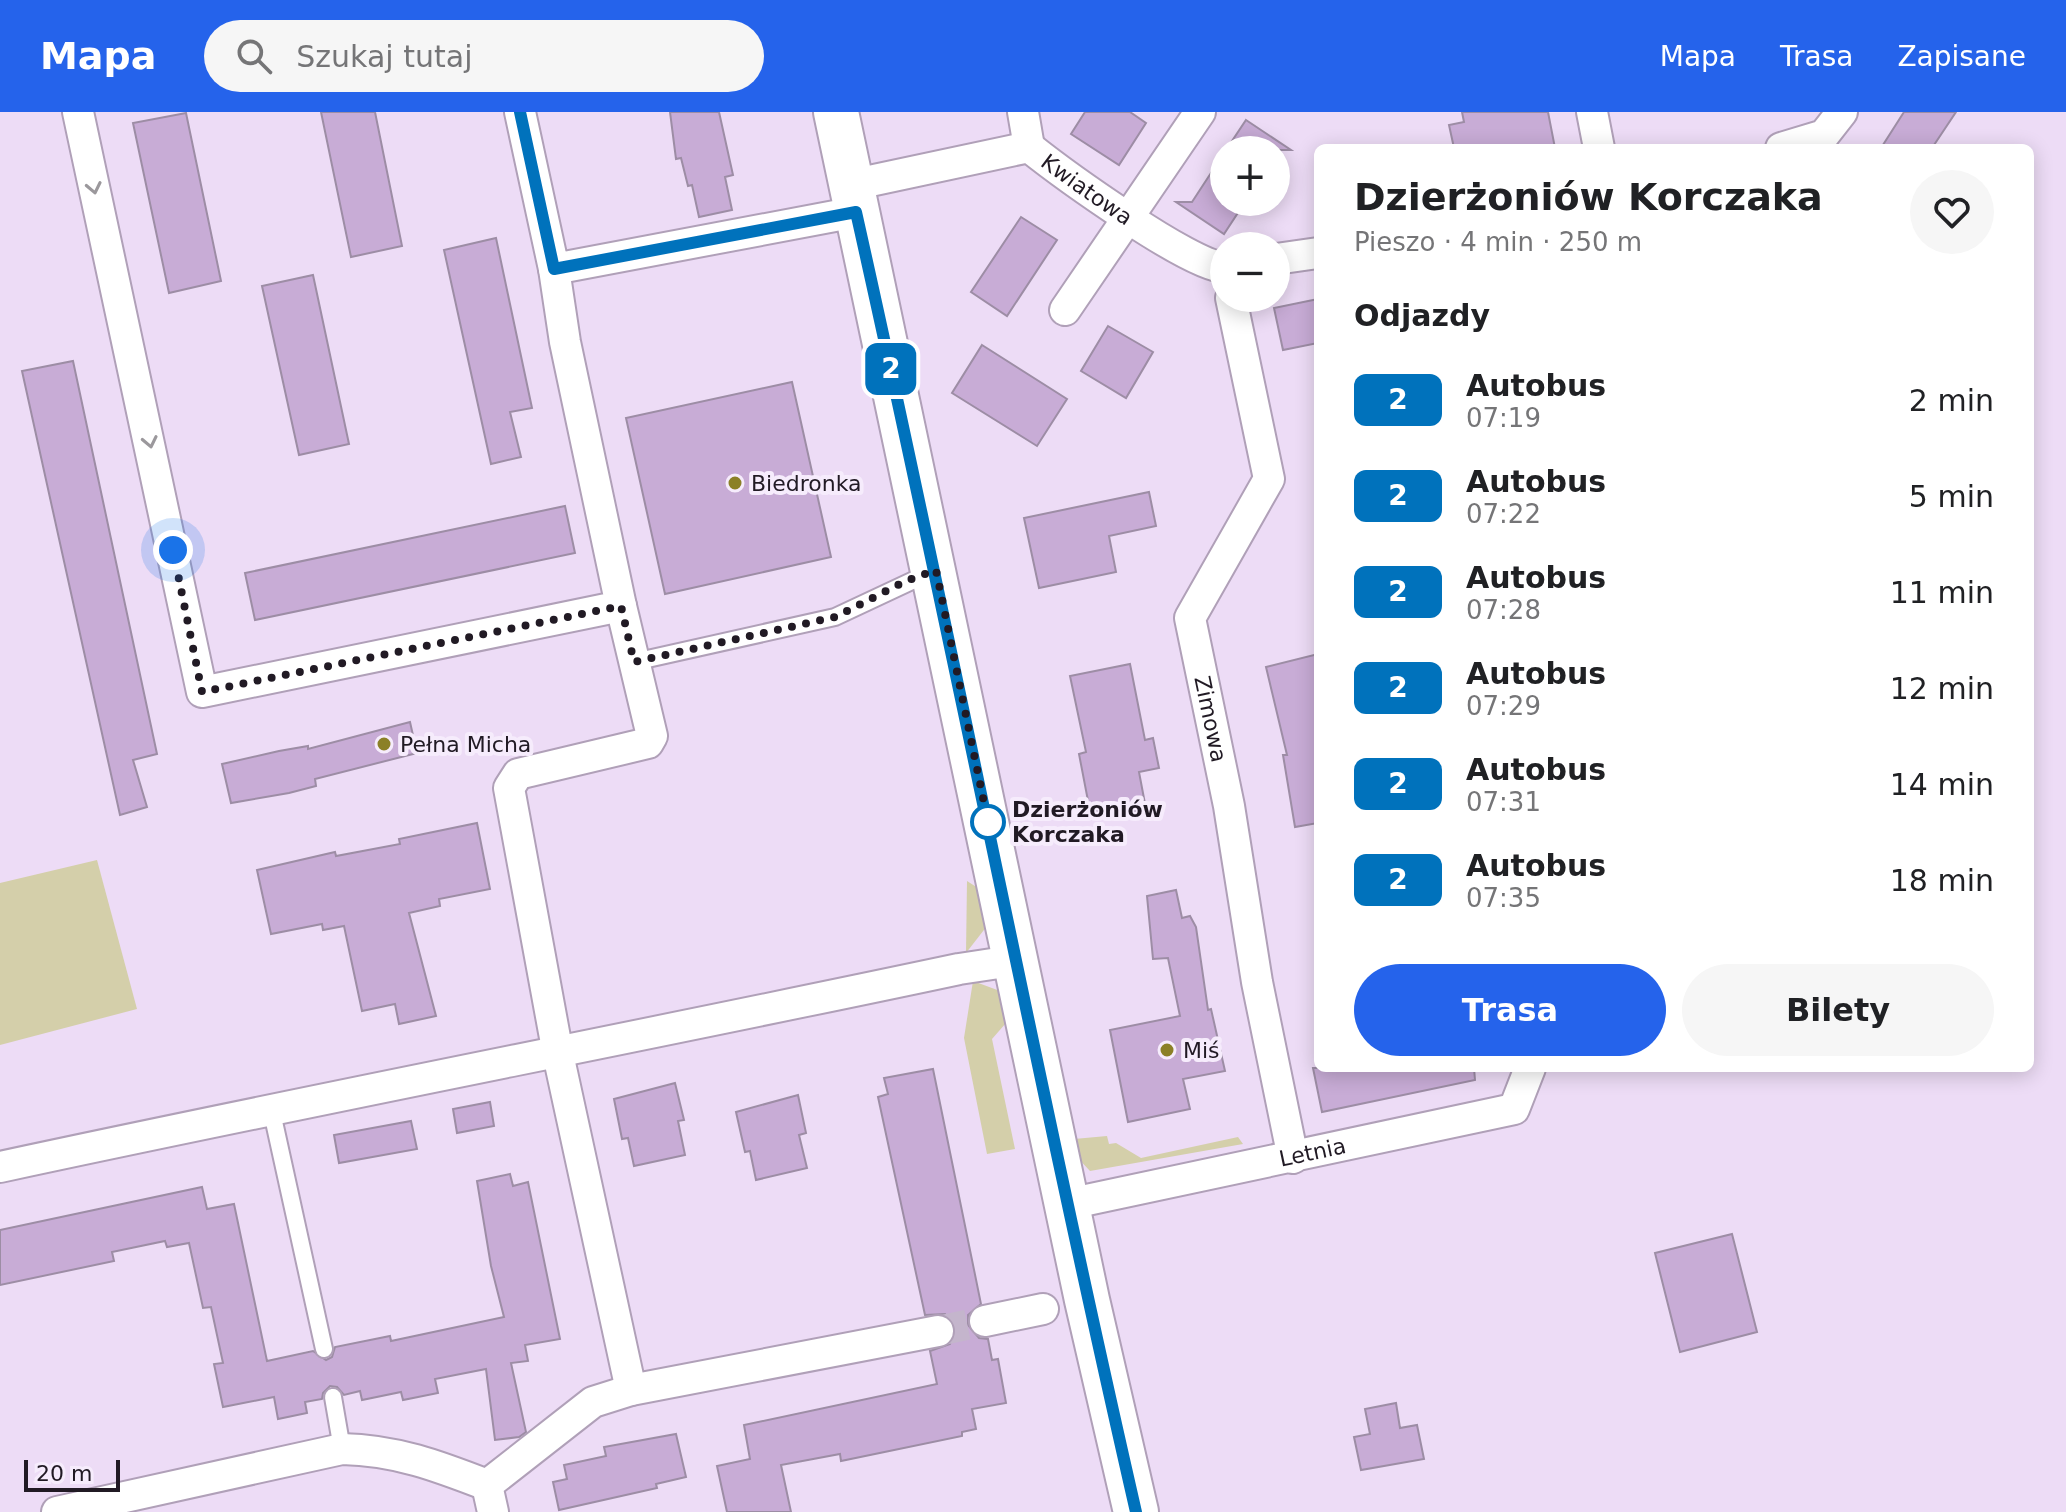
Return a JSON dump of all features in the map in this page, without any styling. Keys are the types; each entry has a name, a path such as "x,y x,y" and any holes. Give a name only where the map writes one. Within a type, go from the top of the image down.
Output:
{"street":[{"path":"78,112 202,692 621,606"},
{"path":"520,112 554,269 565,342 652,736 648,743 518,774 509,788 558,1054 631,1390"},
{"path":"836,112 936,570 1068,1204 1067,1304 1136,1512"},
{"path":"1023,112 1029,147"},
{"path":"1065,310 1200,112"},
{"path":"1592,112 1598,144"},
{"path":"1794,144 1824,135 1842,112"},
{"name":"Kwiatowa","path":"554,269 854,198 1029,147 1073,183 1210,266"},
{"path":"1290,257 1314,254"},
{"name":"Zimowa","path":"1234,312 1269,479 1190,618 1229,806 1257,982 1293,1158"},
{"path":"0,1167 271,1108 558,1054 959,969 1018,960"},
{"name":"Letnia","path":"1068,1204 1514,1109 1528,1072"},
{"path":"985,1321 1067,1304"},
{"path":"57,1512 342,1449 382,1450 416,1458 490,1499 593,1402 631,1390 938,1331"}],"lane":[{"path":"634,662 835,617 906,581 936,570"},
{"path":"271,1108 324,1349"},
{"path":"333,1397 342,1449"}],"shaded area":[{"path":"97,860 137,1009 0,1045 0,883"},
{"path":"967,881 981,890 987,926 966,953"},
{"path":"973,981 1000,991 1013,1015 992,1039 1015,1149 987,1154 964,1038"},
{"path":"1107,1136 1109,1144 1116,1143 1141,1158 1238,1137 1243,1144 1090,1171 1076,1156 1074,1139"}],"building":[{"path":"321,112 375,112 402,246 351,257"},
{"path":"670,112 719,112 733,175 725,177 732,210 699,217 692,185 688,186 681,158 676,159"},
{"path":"1085,112 1130,112 1146,123 1119,165 1071,134"},
{"path":"1462,112 1548,112 1554,144 1453,144 1449,125 1464,122"},
{"path":"1904,112 1956,112 1935,144 1884,144"},
{"path":"186,113 221,281 169,293 133,123"},
{"path":"1246,120 1270,136 1235,136"},
{"path":"1210,174 1210,216 1236,216 1225,232 1221,232 1176,202 1192,202"},
{"path":"1021,217 1057,240 1007,316 971,292"},
{"path":"496,238 532,408 510,412 521,457 491,464 444,250"},
{"path":"313,275 349,444 299,455 262,286"},
{"path":"1314,300 1314,344 1283,350 1275,312 1290,312 1290,305"},
{"path":"1108,326 1153,352 1126,398 1081,371"},
{"path":"982,345 1067,399 1037,446 952,393"},
{"path":"73,361 157,754 133,760 147,807 120,815 22,371"},
{"path":"792,382 831,557 665,594 626,418"},
{"path":"1149,492 1156,526 1109,536 1116,572 1039,588 1024,518"},
{"path":"565,506 575,553 255,620 245,573"},
{"path":"1314,655 1314,824 1295,827 1283,755 1287,755 1266,667"},
{"path":"1130,664 1145,740 1153,738 1159,768 1139,772 1146,809 1099,818 1096,804 1089,806 1079,754 1086,752 1070,676"},
{"path":"410,722 417,753 315,779 316,786 231,803 222,764 279,751 308,746 308,749"},
{"path":"477,823 490,889 439,899 440,906 409,913 436,1016 399,1024 395,1004 362,1011 344,926 323,930 322,924 271,934 257,870 335,852 336,856 400,844 399,839"},
{"name":"Miś","path":"1176,890 1182,918 1190,916 1196,927 1208,1010 1211,1009 1225,1071 1183,1079 1190,1109 1128,1122 1110,1030 1180,1016 1168,958 1153,959 1147,896"},
{"path":"1313,1068 1314,1072 1474,1072 1475,1080 1322,1112"},
{"path":"933,1069 981,1304 968,1315 968,1325 979,1338 988,1339 992,1360 998,1359 1006,1403 972,1409 976,1429 962,1432 962,1436 841,1461 840,1454 781,1465 791,1512 727,1512 717,1466 750,1459 744,1425 937,1384 930,1351 950,1344 955,1327 945,1314 925,1315 878,1097 888,1094 884,1078"},
{"path":"675,1083 684,1120 678,1121 685,1155 634,1166 628,1138 622,1139 614,1099"},
{"path":"798,1095 806,1133 799,1135 807,1168 756,1180 750,1151 745,1152 736,1112"},
{"path":"490,1102 494,1126 457,1133 453,1109"},
{"path":"411,1121 417,1149 339,1163 334,1135"},
{"path":"510,1174 513,1186 528,1182 560,1339 525,1345 528,1361 511,1363 526,1432 519,1437 495,1440 486,1369 435,1379 438,1393 403,1400 401,1392 362,1400 360,1391 344,1395 337,1387 330,1386 322,1399 305,1402 307,1413 278,1419 274,1397 223,1407 214,1364 223,1363 211,1307 203,1308 189,1243 167,1247 165,1241 112,1252 114,1261 0,1285 0,1230 202,1187 207,1209 234,1204 267,1361 313,1351 326,1360 332,1357 335,1347 390,1336 391,1341 504,1317 491,1266 477,1181"},
{"path":"1732,1234 1757,1332 1680,1352 1655,1253"},
{"path":"1396,1403 1400,1428 1417,1425 1424,1459 1361,1470 1354,1437 1370,1434 1365,1409"},
{"path":"676,1434 686,1477 656,1484 657,1488 559,1510 553,1482 567,1479 564,1465 606,1456 604,1447"}],"tunnel":[{"path":"938,1331 985,1321"}],"bus line":[{"name":"2","path":"520,112 554,269 680,242 856,212 936,570 1087,1300 1136,1512"}],"place":[{"name":"Biedronka","path":"735,483"},
{"name":"Pełna Micha","path":"384,744"},
{"name":"Dzierżoniów Korczaka","path":"988,822"},
{"name":"Miś","path":"1167,1050"}],"route":[{"path":"173,550 202,692 621,606 634,662 835,617 906,581 936,570 988,822"}]}
